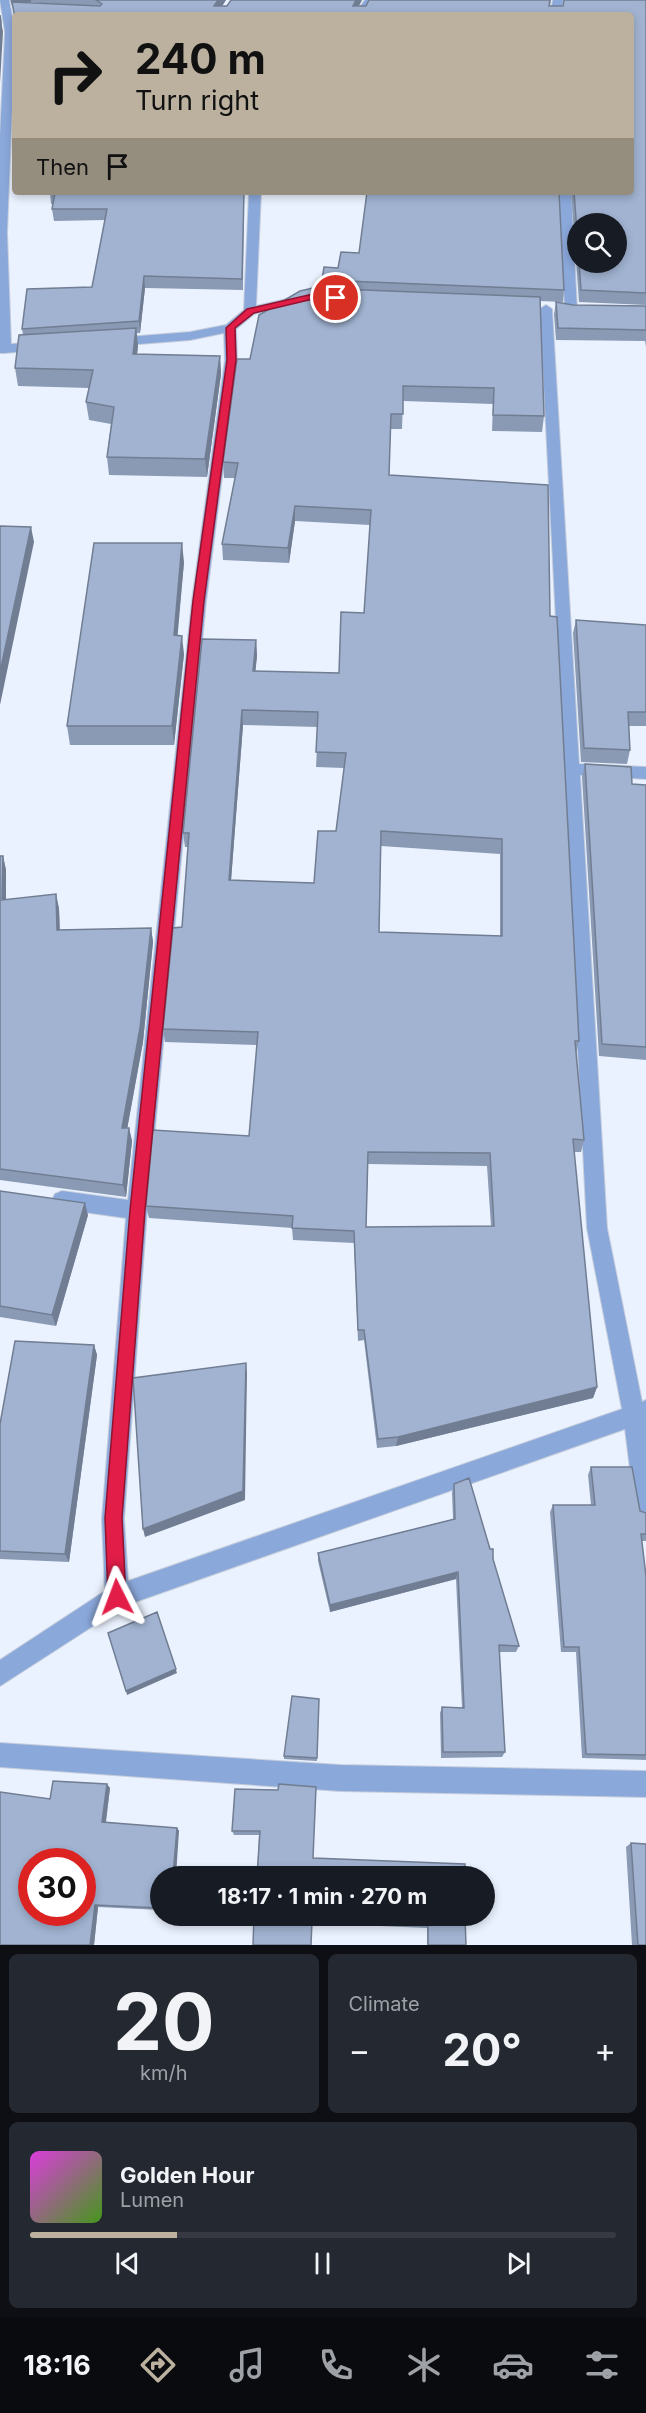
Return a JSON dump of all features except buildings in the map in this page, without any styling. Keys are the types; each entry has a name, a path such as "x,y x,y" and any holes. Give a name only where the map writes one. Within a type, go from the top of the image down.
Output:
{"street":[{"path":"8,6 10,32 3,76 2,349 51,346"},
{"path":"250,311 255,195"},
{"path":"565,195 577,310 540,309 597,1228 640,1413 646,1509"},
{"path":"98,343 190,336 230,328 250,311 313,297"},
{"path":"117,1597 113,1518 137,1210 199,601 231,360 230,328"},
{"path":"570,769 646,773"},
{"path":"46,1197 137,1210"},
{"path":"0,1674 117,1597 640,1413"},
{"path":"0,1755 340,1778 646,1784"}],"route":[{"path":"117,1597 113,1518 137,1210 199,601 231,360 230,328 250,311 313,297 336,298"}]}
